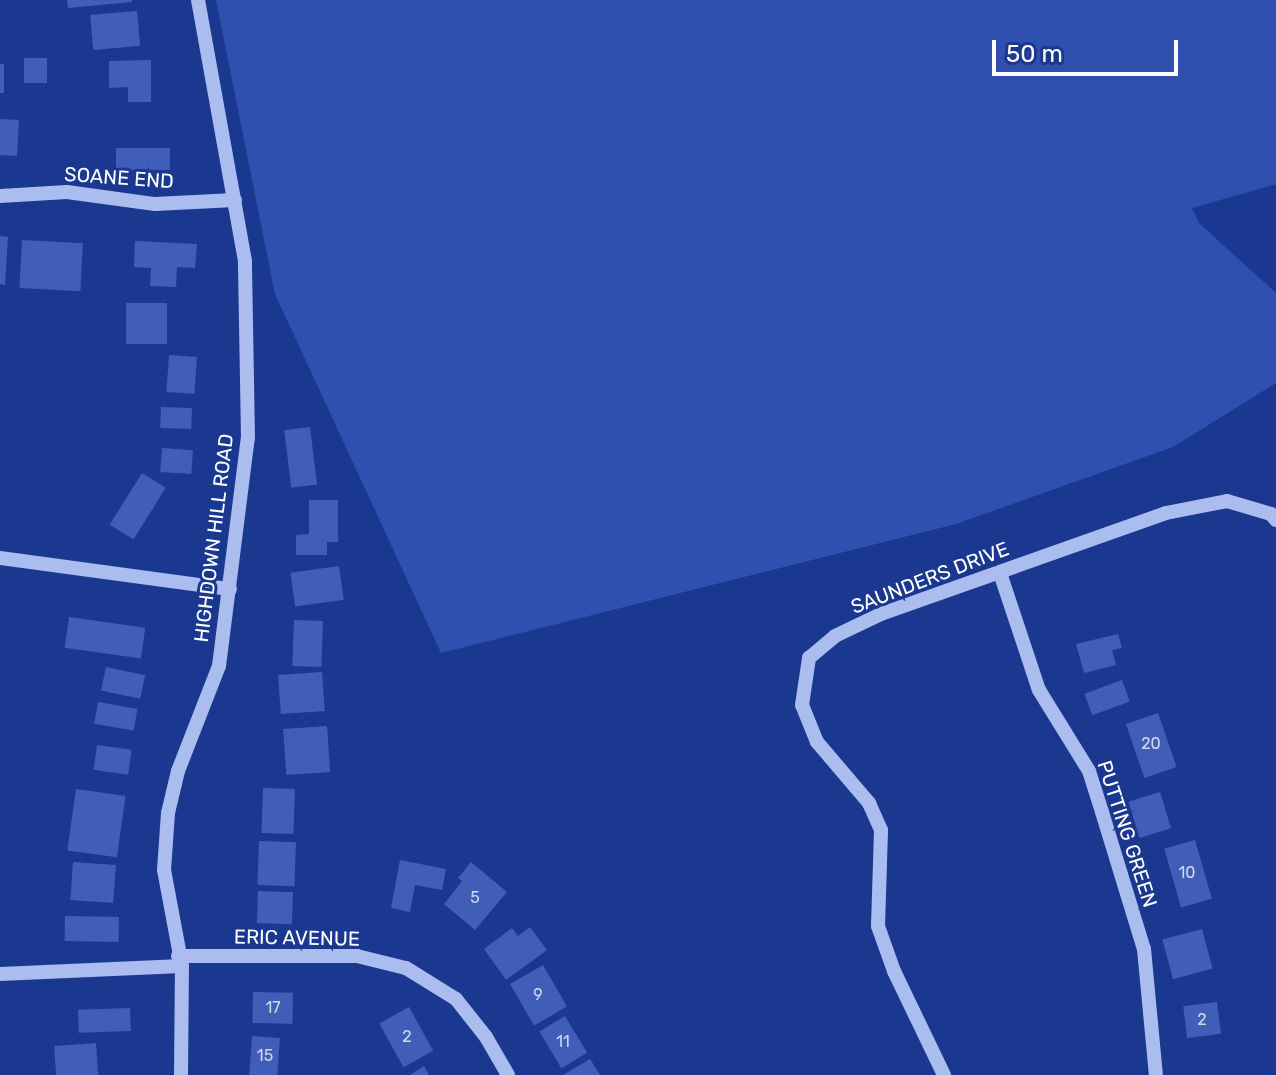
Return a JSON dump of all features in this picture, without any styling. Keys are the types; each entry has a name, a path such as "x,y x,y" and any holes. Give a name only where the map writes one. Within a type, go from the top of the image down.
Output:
{"street":[{"name":"HIGHDOWN HILL ROAD","path":"181,1075 180,961 164,870 168,813 178,771 219,666 248,438 245,261 198,0"},
{"name":"SOANE END","path":"0,196 67,192 155,204 235,200"},
{"name":"SAUNDERS DRIVE","path":"944,1075 894,971 878,926 881,830 869,803 817,742 802,705 809,658 835,636 881,614 1000,573 1112,529 1227,501 1271,514 1276,520"},
{"path":"0,558 230,589"},
{"name":"PUTTING GREEN","path":"1000,573 1039,690 1089,771 1102,812 1144,949 1156,1075"},
{"name":"ERIC AVENUE","path":"0,974 180,961 357,956 406,968 456,999 486,1037 508,1075"}],"shaded area":[{"path":"216,0 1276,0 1276,184 1192,208 1199,223 1276,293 1276,383 1173,447 956,524 441,653 275,294"}],"building":[{"path":"67,0 132,0 132,2 68,8"},
{"path":"137,11 140,46 93,50 90,15"},
{"path":"24,58 47,58 47,83 24,83"},
{"path":"151,60 151,102 128,102 128,87 109,88 109,61"},
{"path":"0,64 4,64 4,93 0,93"},
{"path":"0,119 19,120 17,156 0,155"},
{"path":"116,148 170,148 170,170 116,170"},
{"path":"0,236 8,237 5,285 0,284"},
{"path":"22,240 83,243 80,291 19,288"},
{"path":"135,241 197,244 195,268 177,267 176,287 150,286 151,268 134,267"},
{"path":"126,303 167,303 167,344 126,344"},
{"path":"169,355 197,357 194,394 166,392"},
{"path":"161,407 192,408 191,429 160,428"},
{"path":"310,427 317,485 291,488 284,430"},
{"path":"162,448 193,450 191,474 160,472"},
{"path":"142,473 166,488 133,540 110,525"},
{"path":"309,500 338,500 338,542 327,542 327,555 296,555 296,535 309,534"},
{"path":"339,566 344,600 295,606 290,573"},
{"path":"69,617 145,628 141,658 65,648"},
{"path":"294,620 323,621 321,667 292,666"},
{"path":"1118,634 1122,648 1112,650 1116,665 1084,673 1076,644"},
{"path":"106,667 145,675 140,699 101,690"},
{"path":"322,672 325,711 281,714 278,675"},
{"path":"1122,680 1130,702 1092,715 1084,694"},
{"path":"98,702 137,709 134,731 94,724"},
{"path":"1158,713 1177,767 1144,778 1126,724"},
{"path":"327,726 330,772 286,775 283,729"},
{"path":"97,745 132,750 128,775 94,770"},
{"path":"263,788 295,789 293,834 261,833"},
{"path":"76,789 126,796 117,857 67,850"},
{"path":"1160,792 1171,828 1140,838 1128,802"},
{"path":"1195,840 1212,899 1181,907 1164,849"},
{"path":"259,841 296,842 294,886 257,885"},
{"path":"400,860 446,869 442,890 415,885 410,912 391,908"},
{"path":"73,862 116,865 113,903 70,900"},
{"path":"471,862 507,892 475,930 444,904 462,881 458,878"},
{"path":"258,891 293,892 292,924 257,923"},
{"path":"65,916 119,917 119,942 65,941"},
{"path":"530,927 547,950 506,980 484,949 512,928 518,936"},
{"path":"1202,929 1213,969 1173,979 1162,940"},
{"path":"543,965 567,1007 534,1026 510,984"},
{"path":"253,992 293,993 292,1024 252,1023"},
{"path":"1217,1002 1221,1034 1187,1038 1183,1006"},
{"path":"409,1007 433,1051 404,1067 379,1023"},
{"path":"130,1008 131,1031 79,1033 78,1010"},
{"path":"565,1016 587,1053 561,1068 539,1031"},
{"path":"252,1036 280,1038 277,1075 249,1075"},
{"path":"96,1043 98,1075 56,1075 54,1046"},
{"path":"590,1059 600,1075 563,1075"},
{"path":"424,1066 429,1075 410,1075"}]}
